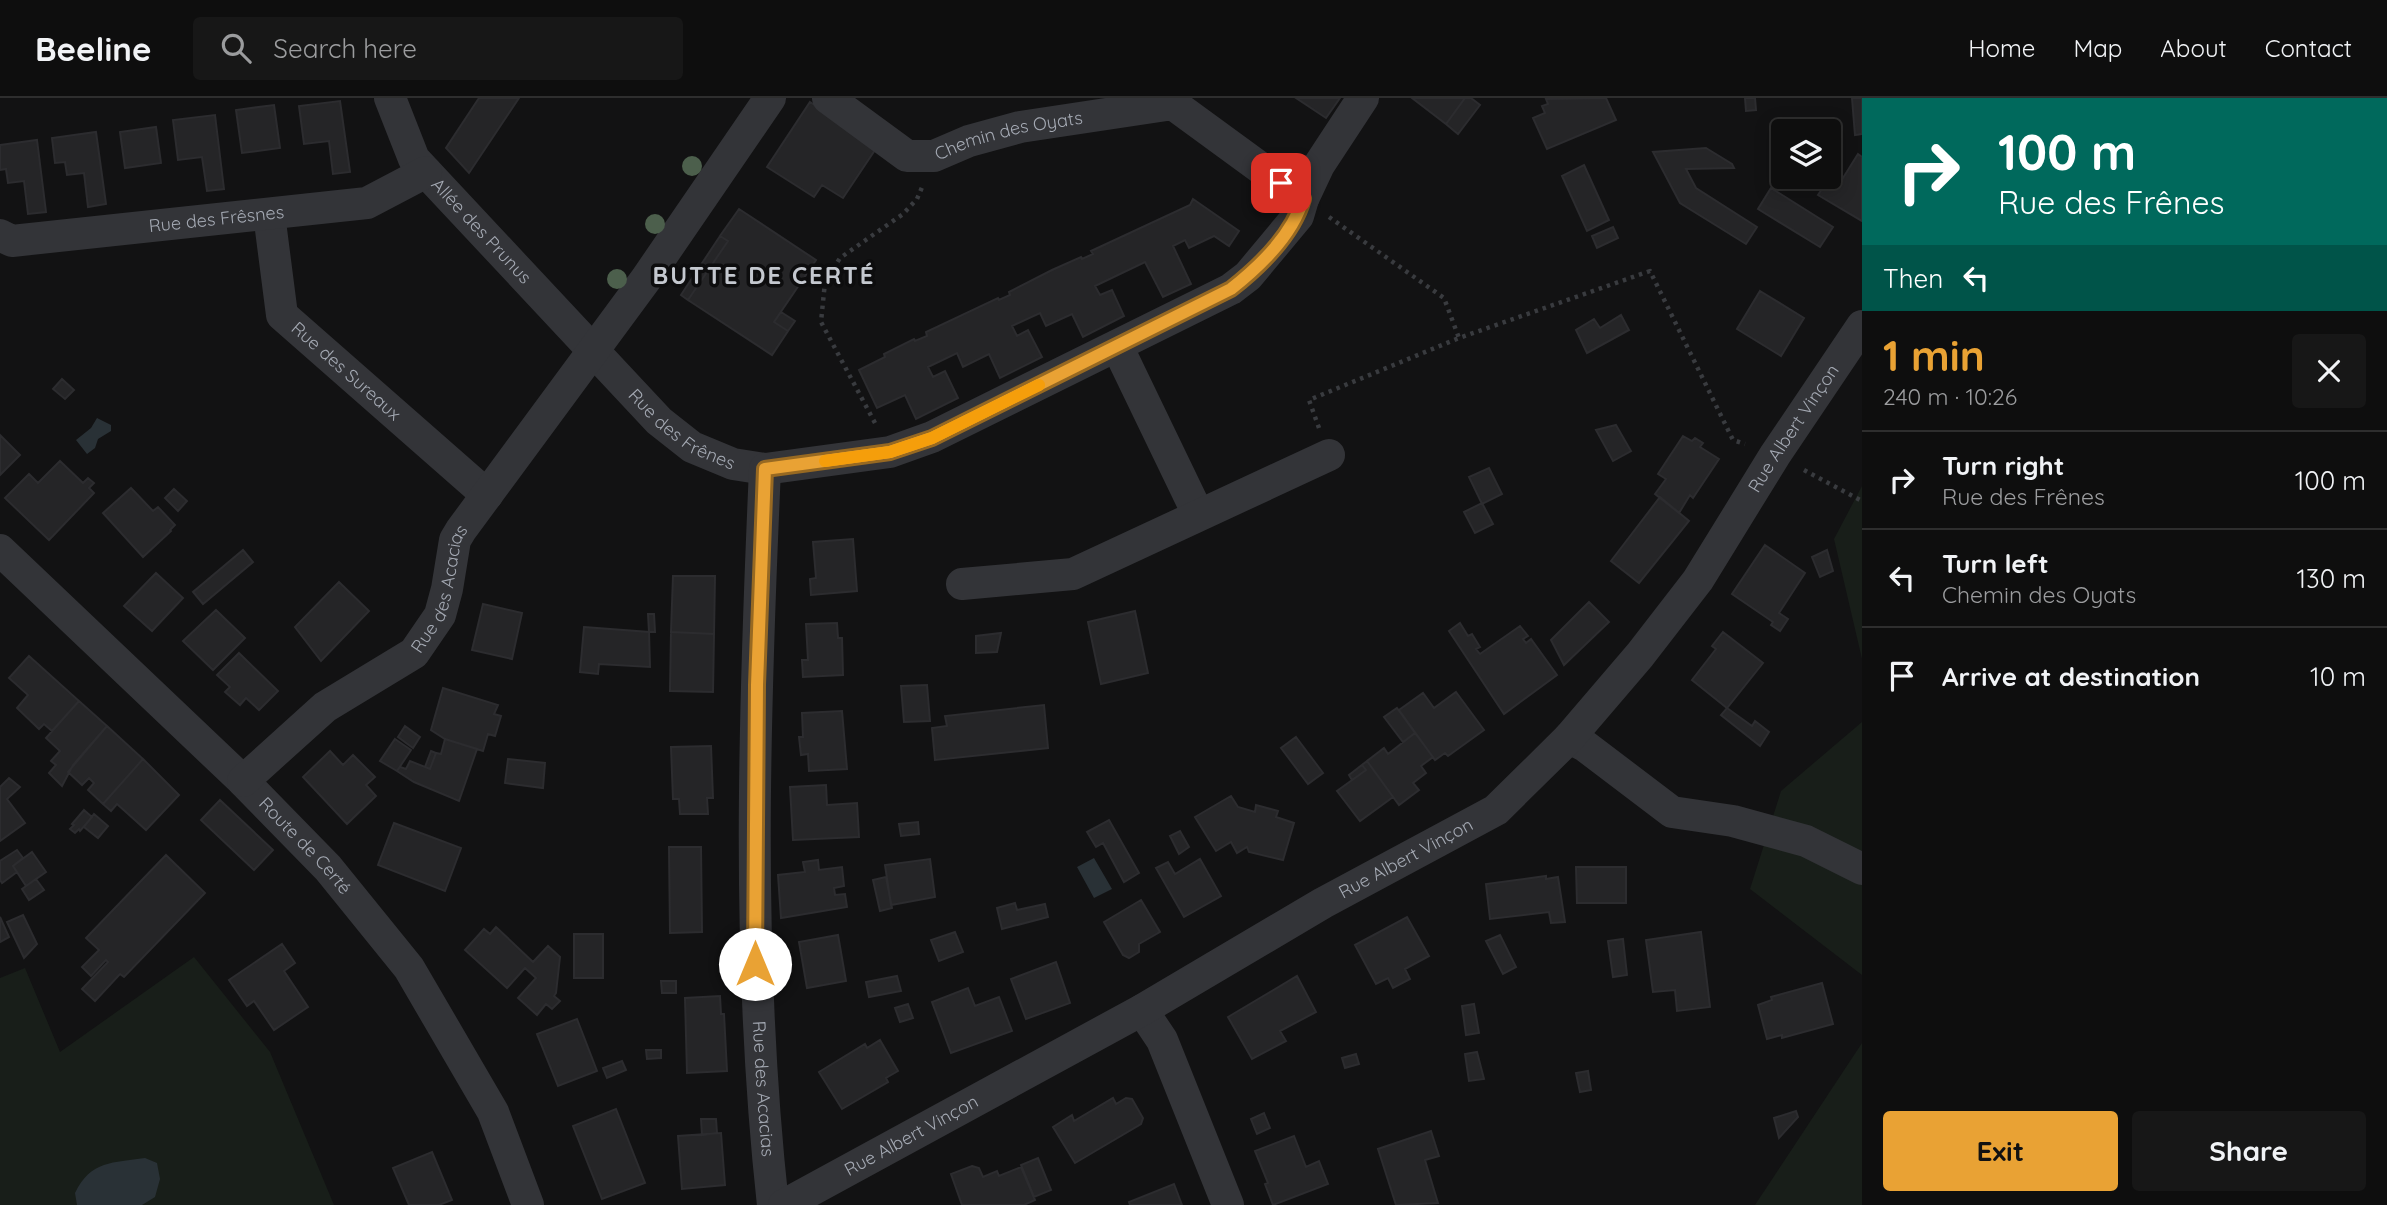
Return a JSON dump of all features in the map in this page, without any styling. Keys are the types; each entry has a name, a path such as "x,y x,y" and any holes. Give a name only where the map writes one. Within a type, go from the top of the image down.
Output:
{"street":[{"name":"Allée des Prunus","path":"390,98 414,159 594,351"},
{"name":"Rue des Acacias","path":"243,781 325,707 414,653 440,615 455,540 646,279 770,98"},
{"name":"Chemin des Oyats","path":"828,98 908,156 934,156 969,141 1020,127 1173,104 1303,199"},
{"name":"Rue des Frênes","path":"594,351 659,421 692,447 733,464 765,469 890,452 932,438 1231,289 1248,276 1298,216 1319,165 1363,98"},
{"name":"Rue des Frêsnes","path":"0,235 12,241 367,203 426,172"},
{"name":"Rue des Sureaux","path":"269,214 282,315 487,495"},
{"name":"Rue Albert Vinçon","path":"784,1205 1142,1010 1322,903 1496,810 1569,738 1640,655 1698,580 1775,455 1862,326"},
{"path":"1117,346 1198,514"},
{"path":"962,584 1073,574 1329,455"},
{"name":"Rue des Acacias","path":"765,469 757,685 755,964 766,1142 773,1205"},
{"name":"Route de Certé","path":"0,550 243,781 328,868 410,968 493,1112 528,1205"},
{"path":"1569,738 1585,746 1672,812 1732,821 1806,841 1862,869"},
{"path":"1142,1010 1162,1040 1228,1205"}],"path":[{"path":"890,452 821,322 823,293 825,282 840,258 903,214 918,199 934,156"},
{"path":"1303,199 1444,298 1460,338"},
{"path":"1329,455 1309,400 1460,338 1650,271 1732,440 1775,455 1862,500"}],"shaded area":[{"path":"97,418 111,425 111,431 98,439 95,448 87,454 76,440 91,428"},
{"path":"1862,486 1862,659 1834,539"},
{"path":"1862,722 1862,975 1750,889 1781,791"},
{"path":"1094,858 1112,889 1094,898 1077,867"},
{"path":"194,957 270,1052 334,1205 0,1205 0,978 25,968 60,1052"},
{"path":"1862,1043 1862,1205 1755,1205"},
{"path":"145,1158 157,1163 160,1179 155,1197 142,1205 77,1205 75,1193 88,1174 104,1165"}],"building":[{"path":"479,98 519,98 469,173 446,148"},
{"path":"1296,98 1340,98 1326,118"},
{"path":"1412,98 1465,98 1446,124"},
{"path":"1465,98 1471,98 1480,105 1458,134 1446,124"},
{"path":"1606,98 1616,120 1547,149 1533,118 1545,113 1542,106 1548,104 1546,99"},
{"path":"1745,98 1755,98 1756,110 1746,111"},
{"path":"1852,98 1862,98 1862,134 1855,135"},
{"path":"340,101 350,172 333,174 329,141 304,144 299,106"},
{"path":"810,102 877,147 843,198 822,185 814,197 767,167"},
{"path":"274,105 280,148 242,153 236,110"},
{"path":"215,115 224,189 207,191 202,157 178,160 173,120"},
{"path":"156,127 161,163 125,168 120,132"},
{"path":"96,132 106,204 88,207 84,173 67,175 65,162 55,163 52,138"},
{"path":"37,140 46,212 28,214 24,181 8,183 6,169 0,170 0,145"},
{"path":"1706,148 1734,168 1686,169 1696,188 1757,227 1746,244 1680,203 1653,152"},
{"path":"1858,154 1862,157 1862,221 1818,195 1822,189 1841,189 1841,181"},
{"path":"1584,165 1609,220 1587,231 1562,176"},
{"path":"1771,188 1833,227 1820,247 1758,209"},
{"path":"1193,199 1239,231 1229,246 1214,236 1189,248 1185,240 1173,246 1191,284 1163,297 1145,262 1095,286 1100,295 1112,290 1124,316 1083,337 1072,314 1046,326 1040,313 1012,326 1017,336 1028,330 1042,357 1000,378 989,354 963,367 957,353 928,367 933,377 945,371 958,398 916,419 905,395 877,408 859,370 914,339 915,341 927,336 926,332 1010,295 1009,292 1052,270 1093,254 1091,251 1190,205"},
{"path":"739,209 816,260 774,322 788,331 772,355 688,300 728,241 720,236"},
{"path":"1613,227 1618,238 1597,248 1592,236"},
{"path":"720,236 728,241 688,300 681,295"},
{"path":"1760,291 1804,318 1781,356 1737,329"},
{"path":"781,312 795,321 788,331 774,322"},
{"path":"1621,315 1629,330 1587,353 1576,330 1594,319 1600,328"},
{"path":"62,379 74,390 65,399 53,389"},
{"path":"1616,425 1631,451 1613,461 1596,430"},
{"path":"0,435 20,455 0,475"},
{"path":"1683,436 1703,443 1700,447 1719,459 1693,498 1690,495 1679,513 1655,494 1666,479 1658,474"},
{"path":"60,461 83,483 88,478 94,483 89,488 94,493 49,540 5,498 29,474 38,483"},
{"path":"1489,468 1502,494 1482,504 1469,477"},
{"path":"131,488 153,511 158,507 175,525 143,557 103,513"},
{"path":"174,489 187,501 178,511 165,498"},
{"path":"1660,497 1689,521 1639,583 1611,561"},
{"path":"1482,503 1493,524 1475,533 1464,512"},
{"path":"853,539 857,591 811,595 810,579 816,578 813,542"},
{"path":"1765,545 1805,573 1779,613 1788,619 1780,631 1771,625 1773,622 1732,594"},
{"path":"243,550 253,562 203,604 193,592"},
{"path":"1827,550 1833,571 1820,577 1812,557"},
{"path":"156,573 183,598 152,631 124,606"},
{"path":"673,576 715,576 714,634 671,632"},
{"path":"339,582 369,611 321,661 295,627"},
{"path":"1589,602 1609,622 1564,665 1551,640"},
{"path":"483,604 522,613 512,659 472,650"},
{"path":"216,610 245,638 213,670 183,641"},
{"path":"1135,611 1148,673 1101,684 1088,622"},
{"path":"648,614 654,614 655,632 649,632"},
{"path":"837,623 838,638 842,638 843,675 803,677 802,660 808,660 806,624"},
{"path":"1460,623 1468,636 1472,634 1480,647 1476,649 1480,654 1520,626 1528,636 1523,639 1526,643 1531,639 1557,675 1504,714 1449,631"},
{"path":"584,627 649,632 650,667 599,664 598,674 580,672"},
{"path":"671,632 714,634 713,692 670,691"},
{"path":"1723,632 1763,663 1727,708 1692,680 1716,649 1712,646"},
{"path":"1001,633 997,652 976,653 976,636"},
{"path":"239,653 278,691 259,710 246,698 240,705 225,692 230,687 217,675"},
{"path":"29,656 79,701 52,731 44,724 39,729 17,708 28,695 9,678"},
{"path":"927,685 930,721 904,722 901,686"},
{"path":"443,688 498,705 494,714 501,716 495,736 488,734 483,751 445,739 431,730"},
{"path":"1456,692 1484,730 1448,756 1445,753 1435,760 1399,710 1423,693 1434,708"},
{"path":"79,701 107,726 73,765 62,786 49,773 56,765 51,761 60,751 46,738"},
{"path":"1044,705 1048,748 935,760 932,728 947,726 945,716"},
{"path":"1397,708 1415,733 1403,742 1384,717"},
{"path":"1727,708 1752,726 1755,721 1769,732 1760,746 1721,715"},
{"path":"842,711 847,769 809,771 808,754 801,755 799,737 803,737 802,713"},
{"path":"107,726 143,759 103,804 88,790 94,783 89,778 82,785 68,772"},
{"path":"405,726 420,737 413,748 398,737"},
{"path":"1415,733 1433,757 1421,766 1426,773 1413,783 1419,790 1399,805 1367,761 1384,748 1388,754"},
{"path":"1296,737 1323,773 1308,784 1281,748"},
{"path":"395,739 411,750 397,771 380,761"},
{"path":"445,739 477,749 459,801 414,782 397,771 400,767 406,769 410,761 430,769 436,753 441,754"},
{"path":"711,746 713,798 707,798 708,814 680,814 679,799 673,799 671,747"},
{"path":"330,751 343,765 353,755 375,777 366,785 376,796 347,824 303,777"},
{"path":"431,751 436,753 430,769 425,767"},
{"path":"143,759 179,795 146,830 117,804 111,811 103,804"},
{"path":"508,759 545,763 543,788 505,783"},
{"path":"1367,761 1393,797 1360,821 1337,791 1366,770 1362,765"},
{"path":"1362,765 1366,770 1352,780 1349,775"},
{"path":"9,778 20,787 7,799 25,823 0,841 0,787"},
{"path":"826,785 827,805 857,803 859,837 793,840 790,787"},
{"path":"1231,796 1238,807 1255,812 1256,805 1278,811 1276,817 1294,823 1283,860 1249,852 1247,847 1237,853 1231,842 1216,851 1195,817"},
{"path":"220,800 273,850 254,870 201,820"},
{"path":"84,810 92,817 75,833 70,829"},
{"path":"94,814 108,826 98,838 84,827"},
{"path":"1109,820 1139,873 1124,882 1103,843 1096,847 1087,832"},
{"path":"918,822 919,834 901,836 899,824"},
{"path":"394,823 461,848 445,891 378,865"},
{"path":"1180,831 1189,847 1179,854 1170,836"},
{"path":"669,847 701,847 702,932 670,933"},
{"path":"17,850 23,858 13,866 17,872 2,883 0,861"},
{"path":"32,852 46,872 26,886 13,866"},
{"path":"166,855 205,893 124,977 120,974 95,1001 82,989 108,962 106,960 91,976 82,967 99,950 86,938"},
{"path":"930,859 935,897 891,905 885,865"},
{"path":"1200,859 1221,896 1184,917 1156,868 1168,862 1175,874"},
{"path":"818,860 819,870 842,867 844,886 834,888 835,895 845,894 847,907 781,918 778,875 805,872 803,862"},
{"path":"1576,867 1626,867 1626,903 1577,903"},
{"path":"1546,876 1546,879 1558,877 1565,922 1551,923 1549,912 1490,919 1486,884"},
{"path":"886,877 892,908 880,911 873,880"},
{"path":"36,879 44,890 29,900 22,889"},
{"path":"1141,900 1160,932 1139,944 1139,952 1129,958 1123,955 1104,922"},
{"path":"1015,903 1017,910 1045,904 1048,917 1002,929 997,908"},
{"path":"23,915 37,944 24,958 7,922"},
{"path":"0,917 9,937 0,942"},
{"path":"1407,917 1429,956 1405,969 1410,979 1393,988 1388,978 1376,984 1355,945"},
{"path":"496,927 533,962 548,946 560,957 554,996 560,1001 552,1009 546,1004 537,1015 518,998 536,978 525,968 507,988 465,950 484,929 490,934"},
{"path":"955,932 963,952 939,961 931,940"},
{"path":"1701,932 1710,1007 1677,1011 1675,990 1653,992 1646,940"},
{"path":"574,934 603,934 603,978 574,978"},
{"path":"838,935 846,981 807,988 799,942"},
{"path":"1500,935 1516,967 1503,974 1486,941"},
{"path":"1623,939 1627,975 1613,977 1608,941"},
{"path":"282,944 295,963 284,971 308,1007 274,1030 254,1001 247,1006 229,980"},
{"path":"1056,962 1070,1003 1026,1019 1011,979"},
{"path":"897,976 901,991 869,997 866,982"},
{"path":"1297,976 1316,1012 1280,1031 1286,1041 1252,1059 1228,1017"},
{"path":"661,981 676,981 676,993 662,993"},
{"path":"1822,983 1833,1024 1782,1038 1782,1035 1767,1039 1758,1005 1772,1000 1771,997"},
{"path":"968,988 975,1006 999,997 1012,1031 951,1053 932,1002"},
{"path":"720,996 721,1014 724,1014 727,1071 687,1073 685,998"},
{"path":"908,1004 913,1018 900,1022 895,1008"},
{"path":"1474,1004 1479,1033 1466,1035 1462,1006"},
{"path":"577,1019 597,1071 558,1086 537,1034"},
{"path":"880,1040 898,1071 886,1078 888,1082 842,1109 819,1072 865,1044 867,1048"},
{"path":"646,1050 661,1050 661,1058 647,1059"},
{"path":"1477,1052 1484,1079 1469,1081 1465,1054"},
{"path":"1356,1054 1359,1064 1345,1068 1342,1058"},
{"path":"622,1061 626,1070 607,1078 603,1068"},
{"path":"1588,1071 1591,1090 1580,1092 1576,1073"},
{"path":"1113,1098 1116,1104 1126,1098 1132,1099 1143,1118 1141,1124 1075,1163 1053,1127 1072,1115 1074,1121"},
{"path":"616,1109 645,1183 602,1199 573,1126"},
{"path":"1796,1111 1798,1117 1779,1138 1774,1118"},
{"path":"1264,1113 1270,1128 1257,1134 1251,1119"},
{"path":"701,1119 716,1119 717,1133 702,1135"},
{"path":"1431,1131 1439,1156 1425,1160 1438,1203 1396,1205 1378,1149"},
{"path":"721,1133 725,1185 682,1189 678,1136"},
{"path":"1294,1136 1306,1167 1319,1161 1328,1184 1273,1205 1265,1184 1268,1183 1255,1151"},
{"path":"432,1152 452,1200 439,1205 409,1205 393,1168"},
{"path":"1038,1158 1051,1190 1034,1197 1021,1165"},
{"path":"972,1166 979,1168 983,1177 997,1171 999,1176 1021,1167 1035,1200 1024,1205 962,1205 951,1174"},
{"path":"1174,1184 1182,1205 1130,1205 1129,1202"}],"slow traffic":[{"path":"825,461 890,452 932,438 1039,385"}],"district":[{"name":"BUTTE DE CERTÉ","path":"764,276"}],"route":[{"path":"755,964 757,685 765,469 890,452 932,438 1231,289 1248,276 1298,216 1303,199 1281,183"}]}
